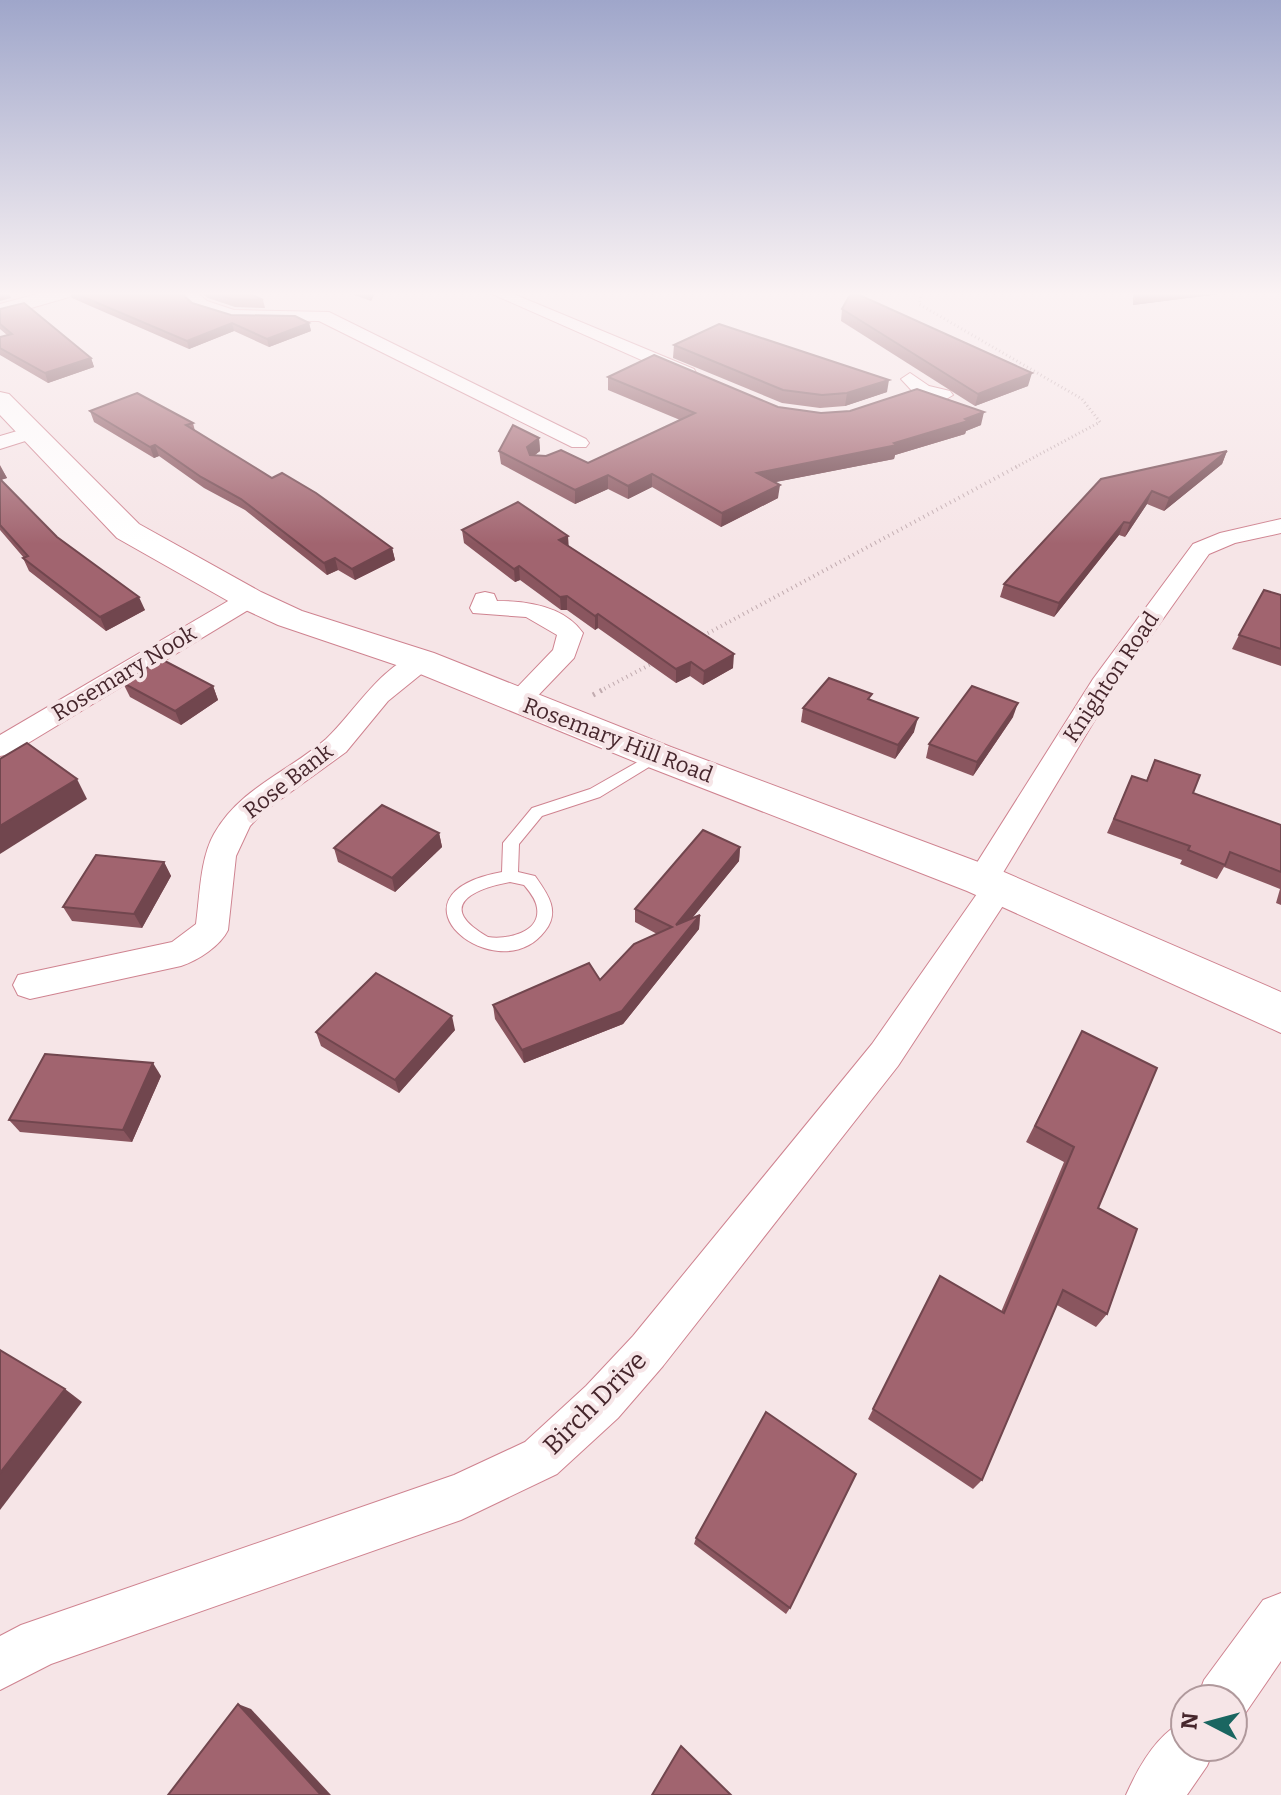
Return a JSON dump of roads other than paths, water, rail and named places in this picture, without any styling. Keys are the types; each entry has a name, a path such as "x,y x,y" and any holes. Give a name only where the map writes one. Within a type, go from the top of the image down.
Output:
{"main road":[{"name":"Rosemary Hill Road","path":"0,400 16,438 128,531 249,599 290,618 421,661 990,884 1281,1013"}],"street":[{"path":"445,377 585,446 553,456"},
{"path":"696,377 704,380"},
{"path":"913,388 943,395"},
{"name":"Knighton Road","path":"990,884 1102,685 1201,549 1228,538 1281,526"},
{"name":"Rosemary Nook","path":"0,747 249,599"},
{"path":"485,599 482,608 519,608 546,614 570,633 565,652 517,701"},
{"name":"Rose Bank","path":"30,985 181,953 212,930 221,856 227,838 239,819 253,805 336,745 379,695 421,661"},
{"name":"Birch Drive","path":"0,1664 39,1643 461,1496 541,1458 602,1402 648,1351 875,1068 990,884"},
{"path":"1234,1683 1281,1618"},
{"path":"1154,1795 1177,1763"}],"lane":[{"path":"510,876 511,843 537,812 595,793 657,756"},
{"path":"510,876 529,880 535,888 545,907 542,922 536,931 516,942 494,945 481,941 457,921 454,908 461,892 479,883 510,876"}]}
